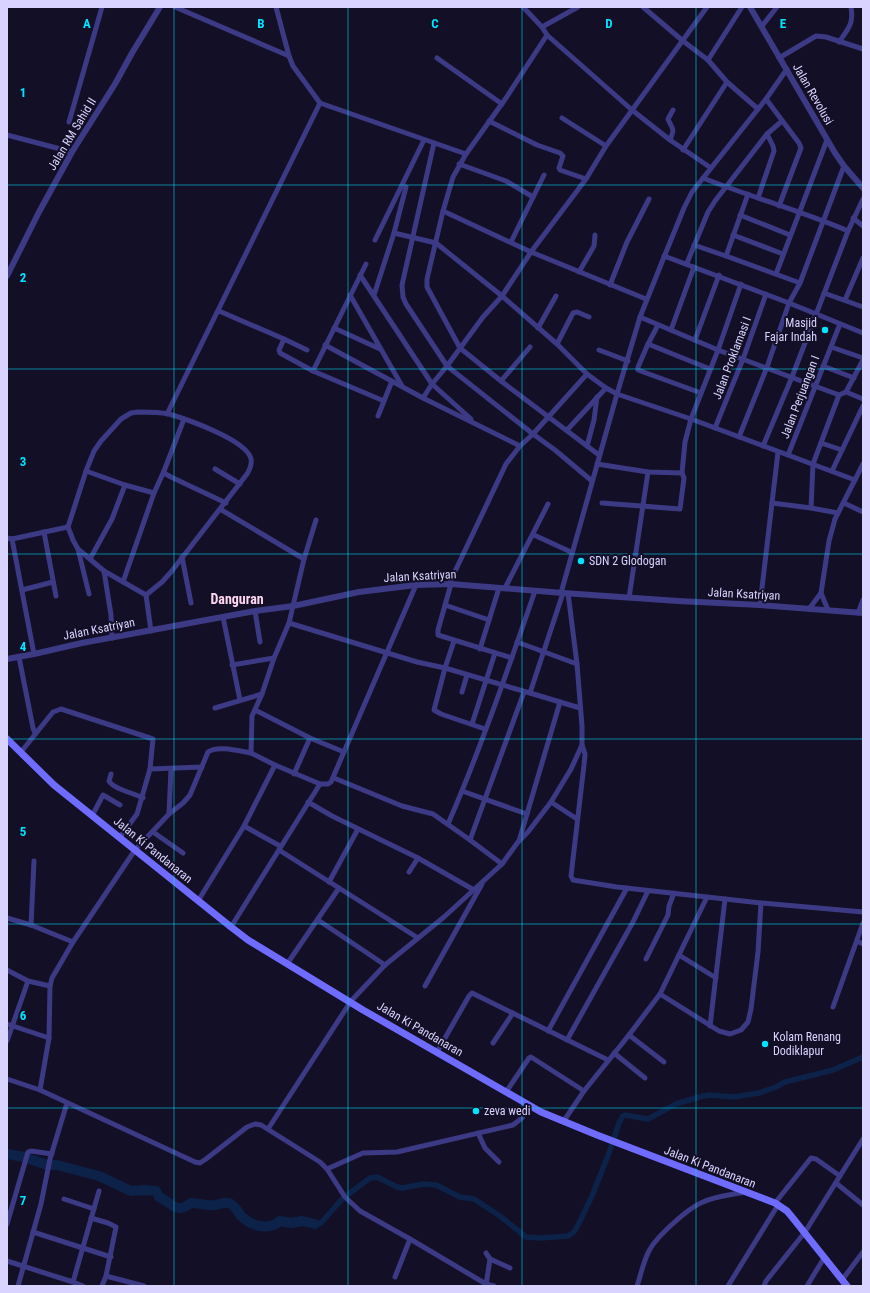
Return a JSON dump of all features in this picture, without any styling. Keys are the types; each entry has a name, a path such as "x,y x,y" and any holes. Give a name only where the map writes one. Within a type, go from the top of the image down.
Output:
{"main road":[{"name":"Jalan Ki Pandanaran","path":"7,739 54,785 248,940 363,1010 527,1105 563,1122 777,1204 789,1214 805,1232 847,1286"}],"street":[{"path":"69,122 102,7"},
{"name":"Jalan RM Sahid II","path":"7,276 39,212 72,152 115,84 160,7"},
{"path":"175,7 289,56"},
{"path":"276,7 293,66 320,103 466,154"},
{"path":"523,7 542,27 547,35 632,110 683,150 711,168"},
{"path":"542,27 578,7"},
{"path":"643,7 708,60 727,82 758,109"},
{"path":"423,398 483,317 502,296 531,252 586,179 606,146 707,7"},
{"path":"708,60 742,7"},
{"name":"Jalan Revolusi","path":"750,7 827,140 844,166 863,188"},
{"path":"762,26 778,7"},
{"path":"839,42 852,22 853,18 851,7"},
{"path":"547,35 502,104 459,164 453,176 427,279 427,287 460,348 501,382 567,430 599,456"},
{"path":"779,58 814,36 820,36 863,49"},
{"path":"437,58 502,104"},
{"path":"470,840 544,652 564,593 571,552 616,394 628,361 646,299 688,200 703,178 766,99 787,69"},
{"path":"683,150 727,82"},
{"path":"766,99 799,143 801,150 779,206"},
{"path":"167,414 320,103"},
{"path":"670,140 674,132 674,128 668,119 673,110"},
{"path":"562,118 606,146"},
{"path":"489,121 537,145 560,153 563,156 560,170 586,179"},
{"path":"687,264 711,207 768,134 782,121"},
{"path":"758,198 774,151 768,134"},
{"path":"7,135 72,152"},
{"path":"375,240 424,140"},
{"path":"776,274 827,140"},
{"path":"434,143 402,285 403,297 406,304 447,366 532,434 555,450 592,481"},
{"path":"459,164 506,181 533,197"},
{"path":"740,437 767,367 789,303 800,283 844,166"},
{"path":"511,242 544,175"},
{"path":"703,178 848,231"},
{"path":"374,295 394,233 406,187"},
{"path":"726,256 748,194"},
{"path":"764,446 853,218 863,198"},
{"path":"610,284 626,242 649,199"},
{"path":"443,211 531,252 646,299"},
{"path":"740,215 790,235"},
{"path":"853,218 863,226"},
{"path":"394,233 436,243 502,296 557,344 587,374 616,394 691,419 855,480"},
{"path":"579,272 594,246 595,235"},
{"path":"733,235 783,254"},
{"path":"694,245 800,283"},
{"path":"664,256 741,284 863,333"},
{"path":"846,300 863,258"},
{"path":"314,371 325,345 366,264"},
{"path":"671,330 694,267"},
{"path":"360,275 432,384 476,424"},
{"path":"695,340 719,276"},
{"path":"602,503 680,510 684,481 682,473 685,442 691,419 718,350 741,284"},
{"path":"824,293 863,307"},
{"name":"Jalan Proklamasi I","path":"715,428 743,359 766,294"},
{"path":"350,295 403,387"},
{"path":"538,328 556,296"},
{"path":"219,311 307,350"},
{"path":"557,344 573,313 577,312 590,317"},
{"path":"640,317 718,350 840,395"},
{"name":"Jalan Perjuangan I","path":"788,455 840,324"},
{"path":"658,325 638,367 639,370 701,393"},
{"path":"334,328 380,349"},
{"path":"284,339 279,350 280,354 314,371 384,401"},
{"path":"648,344 710,369"},
{"path":"325,345 423,398 520,446"},
{"path":"501,382 530,347"},
{"path":"811,508 813,464 840,395 846,392 863,359 831,347"},
{"path":"600,350 628,361"},
{"path":"823,366 854,378"},
{"path":"512,658 480,649 438,634 450,584 502,469 520,446 587,374"},
{"path":"378,416 392,381"},
{"path":"567,430 606,388"},
{"path":"846,392 863,399"},
{"path":"587,446 598,397"},
{"path":"832,471 863,406"},
{"path":"89,594 78,549 68,527 86,470 94,451 101,441 126,415 138,412 167,414 210,429 240,445 248,453 251,459 251,466 226,503 162,582 146,595"},
{"path":"123,582 154,493 184,419"},
{"path":"821,443 842,450"},
{"path":"760,605 778,452"},
{"path":"597,464 648,472 682,473"},
{"path":"809,609 821,593 831,530 863,464"},
{"path":"215,469 240,484"},
{"path":"86,470 125,485 154,493"},
{"path":"164,471 164,473 226,503"},
{"path":"630,598 648,472"},
{"path":"90,559 112,519 125,485"},
{"path":"772,503 838,513"},
{"path":"844,503 863,512"},
{"path":"480,649 489,620 502,588 534,535 548,504"},
{"path":"220,509 304,559"},
{"path":"251,753 252,720 274,658 289,623 304,559 316,520"},
{"path":"34,654 22,590 9,538 68,527"},
{"path":"44,532 56,596"},
{"path":"534,535 571,552"},
{"path":"78,549 104,571 146,595"},
{"path":"182,557 191,603"},
{"path":"104,571 111,616 112,638"},
{"path":"22,590 53,582"},
{"name":"Jalan Ksatriyan","path":"7,659 82,643 255,611 293,606 359,592 416,585 450,584 630,598 760,605 860,613"},
{"path":"40,1090 49,1038 50,986 52,978 73,942 135,850 169,814 183,804 190,795 208,752 212,750 218,749 251,753 294,774 320,784 330,784 334,778 416,585"},
{"path":"448,824 486,729 535,591"},
{"path":"564,593 577,664 582,745 585,754 572,878 577,881 648,891 863,912"},
{"path":"821,593 828,610"},
{"path":"146,595 151,631"},
{"path":"860,613 863,600"},
{"path":"445,605 489,620"},
{"path":"255,611 260,642"},
{"path":"223,617 240,700"},
{"path":"289,623 387,653 445,668 580,708"},
{"path":"454,640 434,706 435,711 486,729"},
{"path":"517,642 577,664"},
{"path":"472,724 495,653"},
{"path":"19,657 35,733"},
{"path":"232,665 274,658"},
{"path":"462,692 467,675"},
{"path":"215,708 262,694"},
{"path":"518,842 560,702"},
{"path":"21,752 53,712 61,709 153,739 150,769 137,814 120,838"},
{"path":"255,710 310,738 344,752"},
{"path":"294,774 310,738"},
{"path":"268,1129 351,1002 385,965 444,918 502,864 551,802 582,745"},
{"path":"198,901 244,826 275,765"},
{"path":"150,769 202,767"},
{"path":"169,814 170,769"},
{"path":"111,774 109,781 112,784 142,798"},
{"path":"334,778 402,806 430,813 448,824 502,864"},
{"path":"231,927 320,784"},
{"path":"462,791 527,814"},
{"path":"92,816 104,795 120,805"},
{"path":"308,802 332,816 418,858 474,890"},
{"path":"551,802 577,819"},
{"path":"244,826 418,938"},
{"path":"329,882 358,829"},
{"path":"153,832 183,853"},
{"path":"409,872 418,858"},
{"path":"32,925 34,861"},
{"path":"425,986 484,880"},
{"path":"287,964 339,888"},
{"path":"548,1031 627,888"},
{"path":"567,1040 633,922 648,891"},
{"path":"646,959 668,915 669,906 674,894"},
{"path":"563,1122 584,1091 660,994 707,897"},
{"path":"710,1026 725,899"},
{"path":"660,994 719,1031 730,1034 739,1032 748,1022 751,1009 762,903"},
{"path":"7,918 32,925 73,942"},
{"path":"318,920 385,965"},
{"path":"833,1007 863,924"},
{"path":"857,941 863,944"},
{"path":"679,955 716,978"},
{"path":"7,970 28,981 50,986"},
{"path":"7,1041 28,981"},
{"path":"437,1052 470,994 473,994 608,1060"},
{"path":"493,1043 513,1013"},
{"path":"7,1024 49,1038"},
{"path":"629,1035 664,1062"},
{"path":"614,1053 645,1078"},
{"path":"506,1092 529,1058 532,1057 584,1091"},
{"path":"7,1079 40,1090 200,1163 246,1127 257,1124 268,1129 320,1162 327,1169 345,1197 360,1211 486,1285 494,1286"},
{"path":"18,1286 41,1204 46,1174 67,1103"},
{"path":"327,1169 363,1153 397,1152 516,1124 522,1118 527,1105"},
{"path":"478,1133 485,1148 499,1162"},
{"path":"764,1286 805,1232 863,1139"},
{"path":"7,1224 28,1152 31,1151 51,1157"},
{"path":"728,1286 777,1204 811,1158 816,1159 840,1176"},
{"path":"836,1183 863,1205"},
{"path":"73,1282 99,1191"},
{"path":"637,1286 652,1246 662,1234 685,1213 705,1201 745,1192"},
{"path":"64,1199 94,1209"},
{"path":"91,1218 116,1227 106,1276 102,1286"},
{"path":"33,1232 110,1257"},
{"path":"395,1277 410,1239"},
{"path":"842,1280 863,1252"},
{"path":"486,1253 490,1258 510,1268"},
{"path":"486,1285 490,1258"},
{"path":"807,1286 824,1258"},
{"path":"7,1261 83,1286"},
{"path":"106,1276 144,1286"}],"waterway":[{"path":"315,1224 321,1223 342,1199 370,1178 377,1177 397,1187 402,1188 424,1184 436,1185 460,1197 474,1199 500,1216 526,1237 541,1238 568,1236 574,1232 592,1196 619,1123 623,1116 625,1115 648,1119 676,1104 699,1097 709,1095 734,1097 759,1093 785,1082 833,1070 863,1057"},
{"path":"7,1154 24,1157 47,1165 57,1165 99,1176 131,1191 156,1191 159,1197 177,1208 181,1208 191,1203 213,1205 227,1203 234,1206 241,1216 255,1225 271,1226 280,1221 291,1223 302,1221 315,1224"}],"place":[{"name":"Masjid Fajar Indah","path":"825,330"},
{"name":"SDN 2 Glodogan","path":"581,561"},
{"name":"Kolam Renang Dodiklapur","path":"765,1044"},
{"name":"zeva wedi","path":"476,1111"}],"district":[{"name":"Danguran","path":"237,599"}]}
